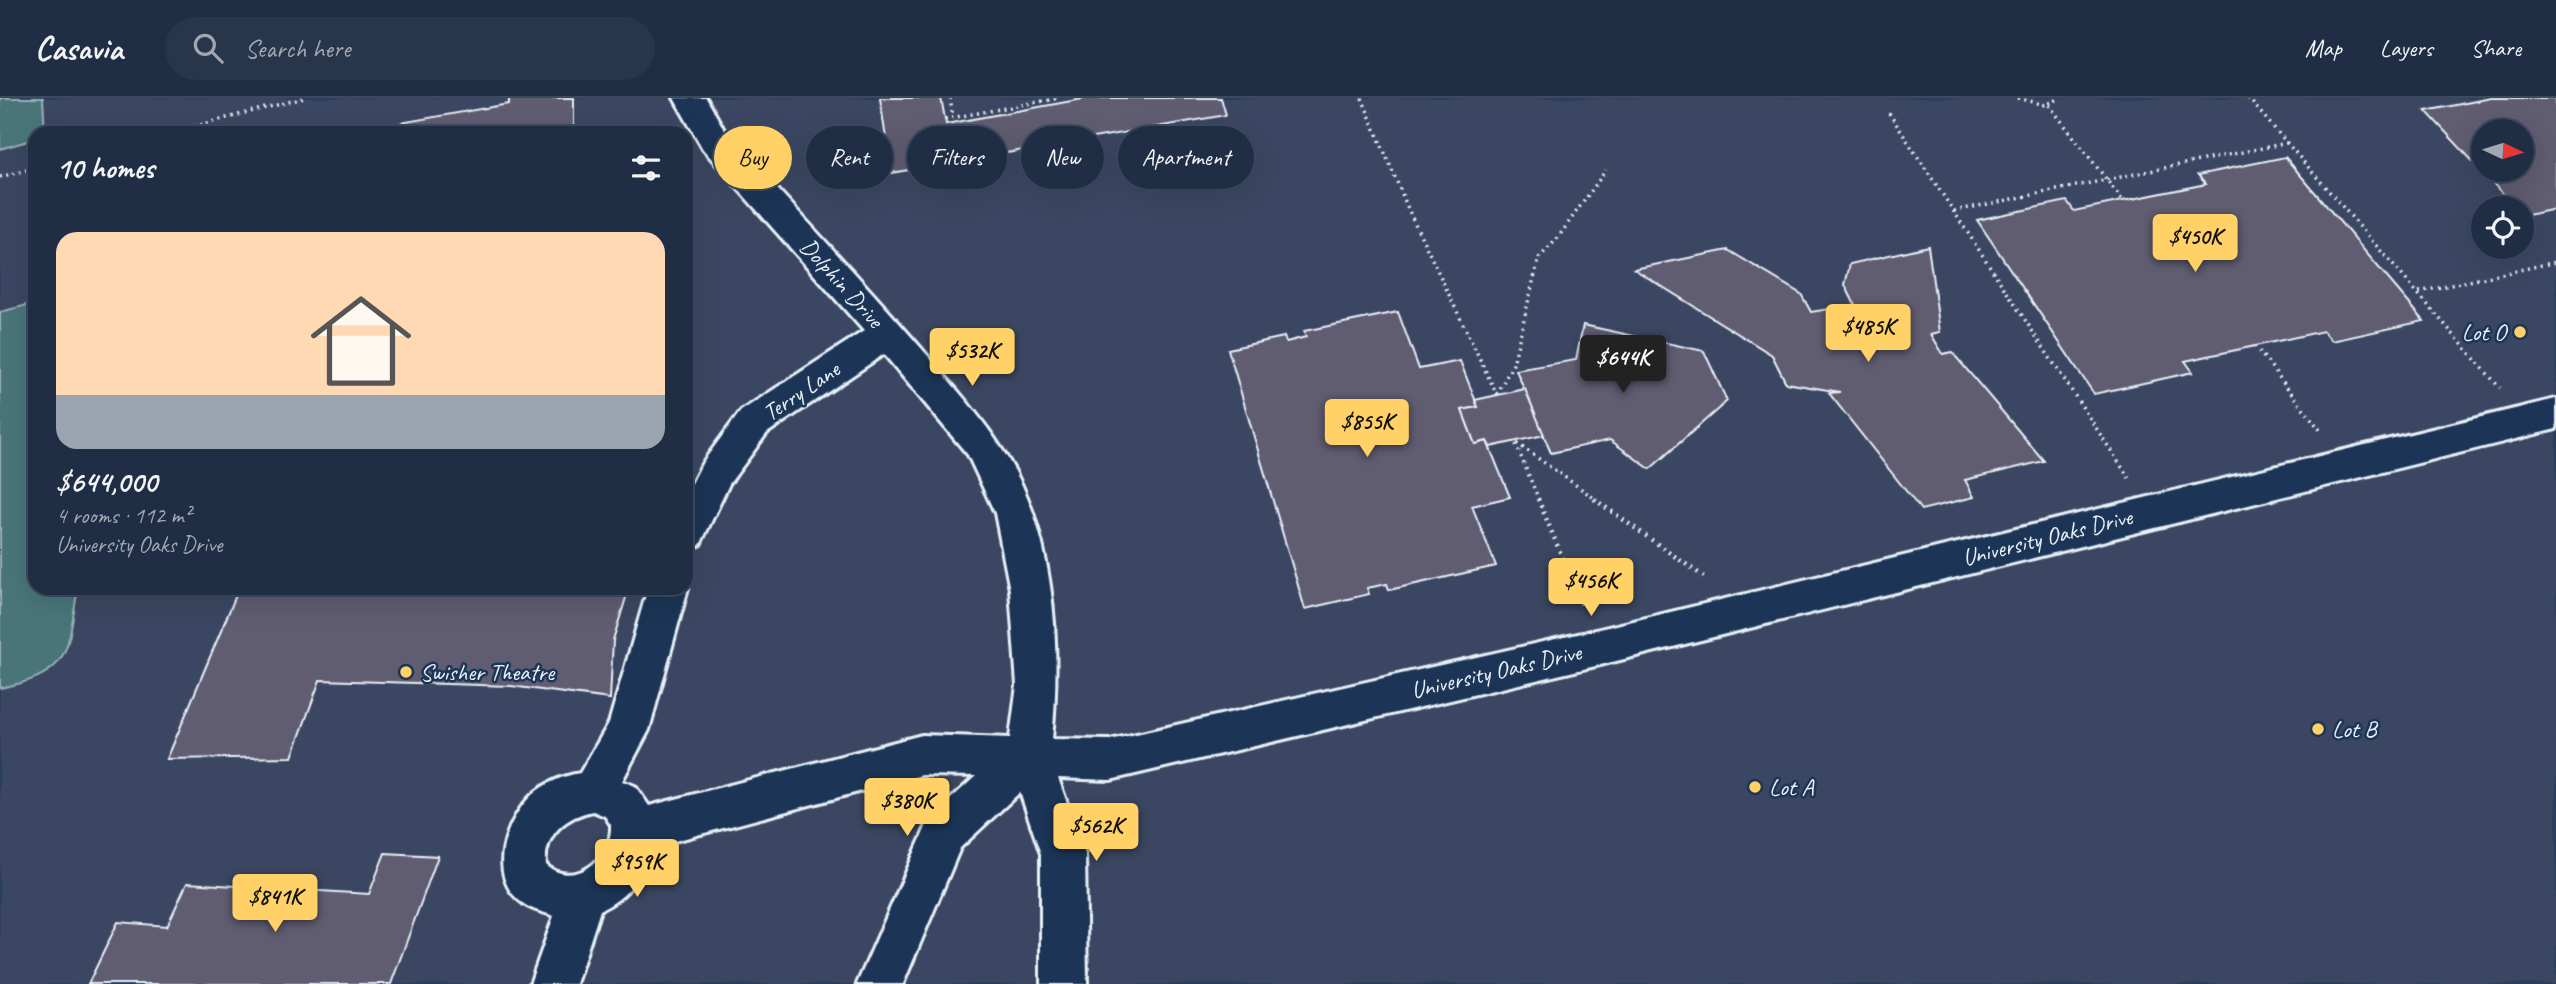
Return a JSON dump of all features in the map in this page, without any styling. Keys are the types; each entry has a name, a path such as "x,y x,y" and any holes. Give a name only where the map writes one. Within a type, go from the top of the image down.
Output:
{"street":[{"name":"Dolphin Drive","path":"690,98 714,141 888,334 982,445 1014,513 1030,590 1037,685 1030,756 1063,854 1064,984"},
{"name":"Terry Lane","path":"693,520 716,473 754,422 888,334"},
{"name":"University Oaks Drive","path":"635,831 922,755 1110,760 1600,647 2542,417"},
{"path":"593,791 628,730 666,595"},
{"path":"880,984 945,833 1030,756"},
{"path":"593,791 610,794 623,802 632,815 635,831 633,847 615,876 583,895 566,898 549,895 536,887 526,875 524,844 544,812 558,800 593,791"},
{"path":"553,984 583,895"}],"path":[{"path":"196,126 304,98"},
{"path":"950,98 953,117"},
{"path":"944,119 1060,98"},
{"path":"1362,98 1409,211 1497,395 1513,364 1539,258 1558,239 1606,170"},
{"path":"2018,98 2035,105 2049,104 2061,98"},
{"path":"2248,98 2419,292 2542,417"},
{"path":"2049,104 2123,201"},
{"path":"1889,113 2131,481"},
{"path":"1954,211 2288,143"},
{"path":"0,177 28,170"},
{"path":"2419,292 2556,262"},
{"path":"2255,346 2316,425"},
{"path":"1600,647 1515,442 1750,611"}],"shaded area":[{"path":"0,98 2556,98 2556,984 0,984"}],"green space":[{"path":"0,98 43,98 45,126 28,126 28,141 0,149"},
{"path":"28,305 28,595 77,595 67,644 54,667 24,682 0,688 0,312"}],"building":[{"path":"509,98 574,98 574,126 400,126 400,123 509,104"},
{"path":"880,98 941,98 946,124 1088,98 1221,98 1226,115 1162,126 1118,126 1118,134 1104,136 1104,126 1021,126 1021,150 1007,153 1007,126 907,126 907,170 893,173 893,126 884,126"},
{"path":"2491,98 2556,98 2556,209 2534,214 2534,196 2505,196 2492,182 2534,182 2534,119 2471,119 2471,160 2426,111"},
{"path":"2285,157 2424,321 2332,341 2323,331 2185,361 2193,372 2094,394 1977,220 2067,201 2074,211 2206,184 2198,175"},
{"path":"1928,246 1940,332 1931,334 1943,354 1952,352 2044,461 1965,480 1974,497 1921,510 1829,393 1840,392 1786,383 1772,355 1634,269 1728,250 1801,294 1811,312 1855,305 1845,285 1850,264"},
{"path":"1398,312 1419,369 1460,361 1478,407 1462,410 1475,444 1487,441 1510,497 1472,506 1496,566 1389,590 1387,584 1367,588 1369,594 1305,609 1228,349 1284,337 1286,342 1306,337 1304,331"},
{"path":"1583,325 1704,351 1727,401 1650,469 1610,440 1551,453 1516,370 1576,360"},
{"path":"1525,389 1544,435 1490,447 1487,441 1475,444 1462,410 1478,407 1475,400"},
{"name":"Swisher Theatre","path":"236,595 627,595 613,640 610,699 511,686 320,680 292,757 167,759"},
{"path":"385,853 438,856 391,984 88,984 118,922 167,926 187,883 369,894"}],"place":[{"name":"Lot O","path":"2520,332"},
{"name":"Swisher Theatre","path":"406,672"},
{"name":"Lot B","path":"2318,729"},
{"name":"Lot A","path":"1755,787"}]}
